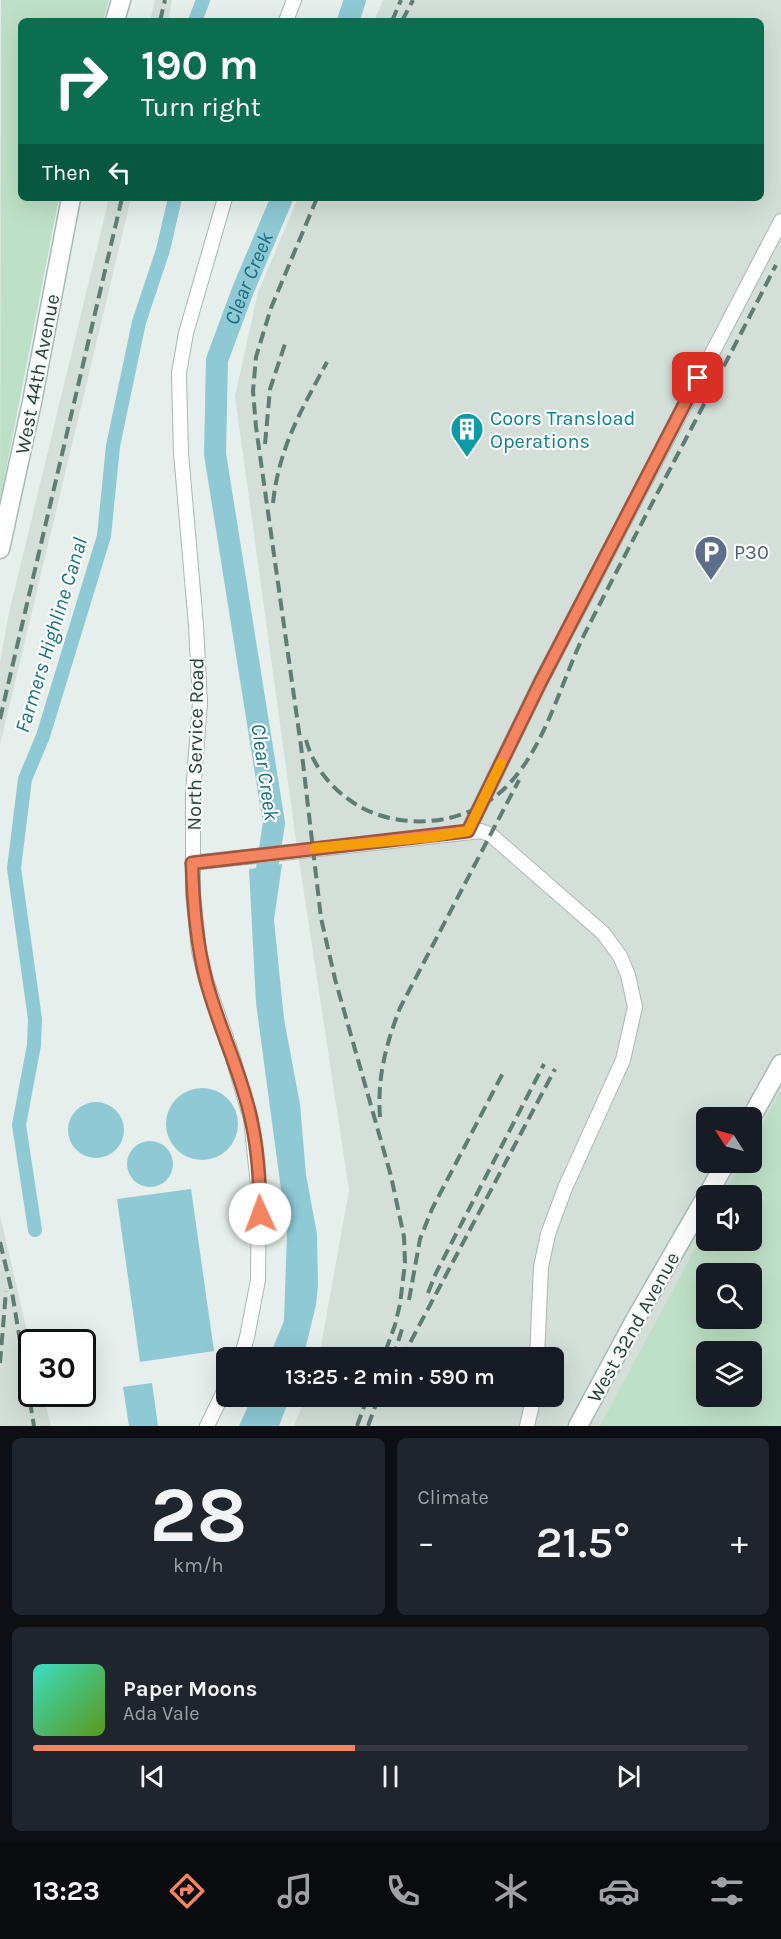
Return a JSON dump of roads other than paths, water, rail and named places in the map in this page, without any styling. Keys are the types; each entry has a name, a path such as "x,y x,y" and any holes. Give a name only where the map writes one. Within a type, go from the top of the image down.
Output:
{"street":[{"path":"116,18 121,0"},
{"path":"287,18 294,0"},
{"name":"West 44th Avenue","path":"0,549 32,402 70,201"},
{"name":"North Service Road","path":"224,201 189,323 179,373 181,453 196,625 200,704 193,793 194,905 204,970 251,1119 260,1195 258,1280 244,1347"},
{"path":"468,831 540,683 781,221"},
{"path":"192,863 481,831 491,835 603,933 620,956 628,975 634,1007 623,1060 565,1188 548,1233 541,1267 537,1347"},
{"path":"757,1107 781,1064"},
{"name":"West 32nd Avenue","path":"578,1426 635,1320 696,1215"},
{"path":"207,1426 216,1407"},
{"path":"527,1426 531,1407"}],"water":[{"name":"Clear Creek","path":"282,864 274,920 284,1019 300,1104 306,1175 317,1234 316,1305 306,1347 273,1347 284,1321 287,1234 256,1003 249,869"},
{"path":"209,1088 228,1098 236,1110 238,1124 236,1138 228,1150 216,1158 195,1160 176,1150 168,1138 166,1117 176,1098 188,1090"},
{"path":"90,1102 102,1102 116,1110 124,1124 122,1141 116,1150 102,1158 90,1158 73,1146 68,1136 68,1124 80,1107"},
{"path":"150,1141 166,1148 173,1164 166,1180 150,1187 134,1180 127,1164 134,1148"},
{"path":"191,1189 214,1351 140,1362 117,1199"},
{"path":"152,1383 158,1426 129,1426 123,1387"},
{"path":"248,1407 286,1407 279,1426 239,1426"}],"waterway":[{"name":"Farmers Highline Canal","path":"196,18 203,0"},
{"name":"Clear Creek","path":"349,18 355,0"},
{"name":"Farmers Highline Canal","path":"35,1230 19,1125 34,1045 35,1019 14,868 25,779 43,736 104,536 113,446 139,322 163,250 174,201"},
{"name":"Clear Creek","path":"263,895 274,823 215,454 217,360 243,290 281,201"}],"railway":[{"path":"161,18 165,0"},
{"path":"393,18 401,0"},
{"path":"404,18 413,0"},
{"path":"0,719 121,201"},
{"path":"316,201 271,308 256,357 253,391 256,427 301,746 321,918 335,979 391,1176 404,1237 405,1263 400,1304 387,1347"},
{"path":"306,740 316,765 343,795 366,810 395,819 412,821 446,819 477,808 505,788 531,755 551,715 584,635 776,265"},
{"path":"265,444 270,389 285,344"},
{"path":"273,503 280,464 292,430 327,362"},
{"path":"380,1117 381,1075 400,1008 519,780"},
{"path":"428,1293 436,1273 544,1064"},
{"path":"408,1347 555,1069"},
{"path":"409,1300 420,1239 432,1209 504,1071"},
{"path":"0,1242 12,1292 34,1426"},
{"path":"0,1363 6,1291"},
{"path":"396,1347 402,1329"},
{"path":"357,1426 364,1407"},
{"path":"368,1426 375,1407"}],"place":[{"name":"Coors Transload Operations","path":"467,458"},
{"name":"P30","path":"711,581"}]}
